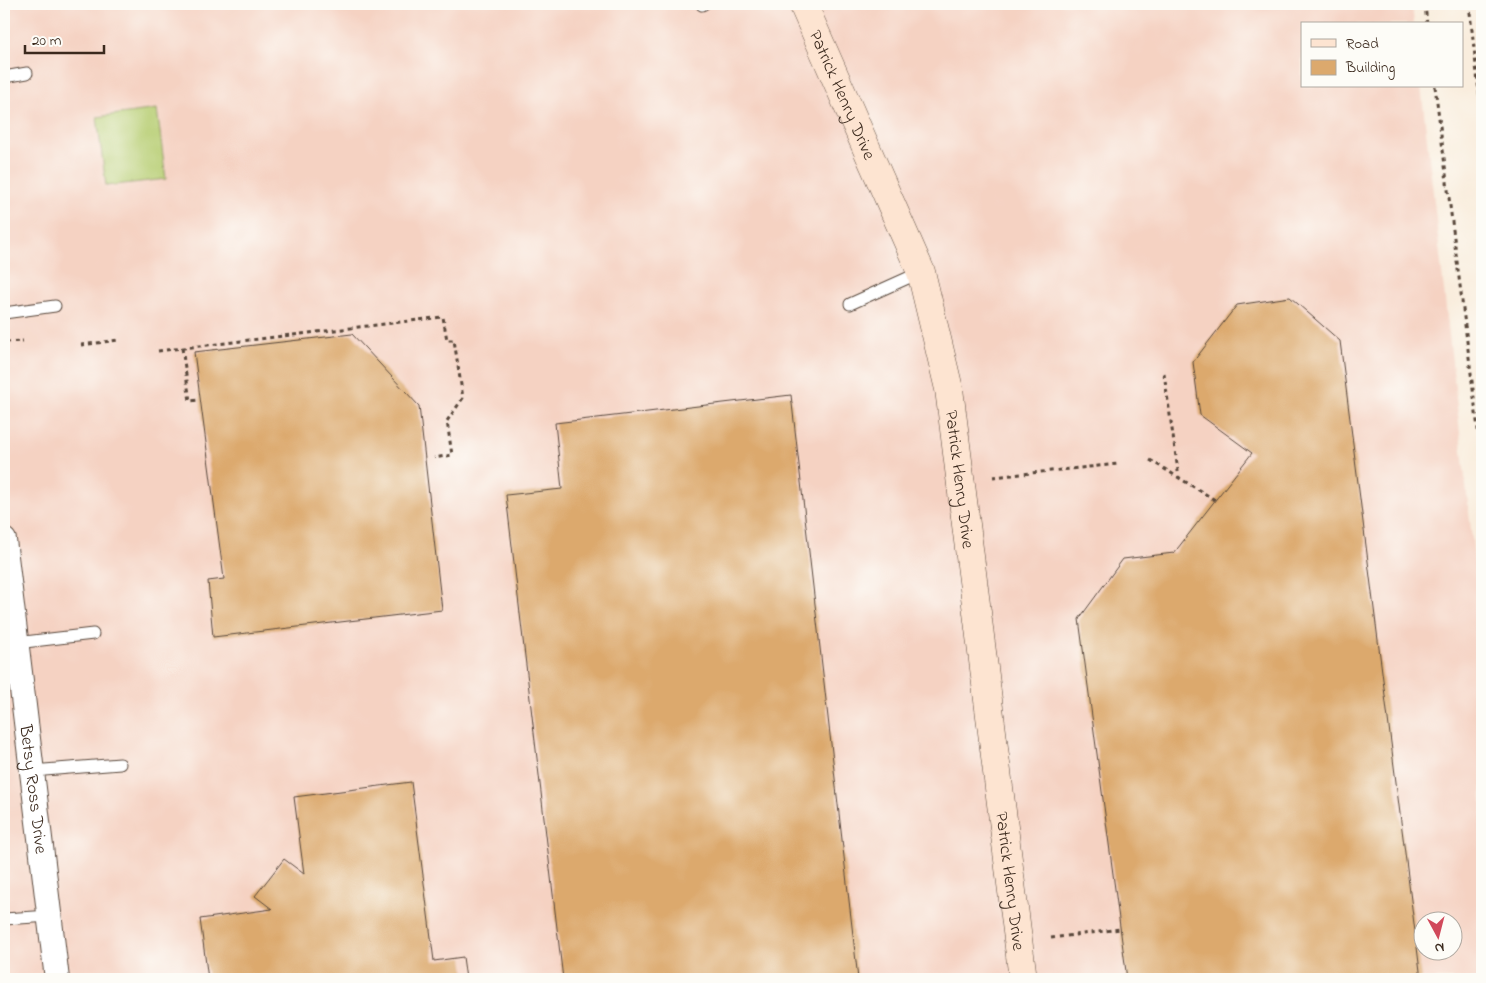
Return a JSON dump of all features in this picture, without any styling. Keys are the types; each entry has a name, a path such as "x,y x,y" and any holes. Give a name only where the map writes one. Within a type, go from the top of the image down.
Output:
{"street":[{"name":"Patrick Henry Drive","path":"803,4 921,272 949,390 1024,979"},
{"name":"Betsy Ross Drive","path":"4,540 12,632 32,771 57,979"}],"lane":[{"path":"4,77 27,74"},
{"path":"850,304 921,272"},
{"path":"4,313 55,306"},
{"path":"12,632 93,634"},
{"path":"32,771 120,764"},
{"path":"4,919 50,916"}],"path":[{"path":"1425,4 1427,22"},
{"path":"1469,4 1482,118"},
{"path":"1435,88 1482,461"},
{"path":"158,351 443,317 447,340 454,340 463,398 447,421 452,455 434,458"},
{"path":"81,344 119,340"},
{"path":"6,342 23,341"},
{"path":"182,348 190,401 200,400"},
{"path":"1164,373 1179,478"},
{"path":"1150,460 1215,500"},
{"path":"993,477 1118,464"},
{"path":"1051,938 1122,929"}],"shaded area":[{"path":"4,4 1412,4 1414,22 1301,22 1301,88 1421,88 1482,628 1482,979 4,979"}],"green space":[{"path":"157,109 166,179 106,186 97,117"}],"building":[{"path":"1290,297 1340,341 1414,924 1414,960 1419,960 1421,979 1127,979 1079,619 1123,559 1174,553 1252,453 1200,415 1193,362 1237,305"},
{"path":"352,334 419,406 442,610 213,637 208,581 224,579 194,352"},
{"path":"791,395 858,979 563,979 506,495 562,489 555,423"},
{"path":"411,782 434,961 463,957 466,979 208,979 200,919 272,909 255,896 284,859 304,874 294,797"}]}
